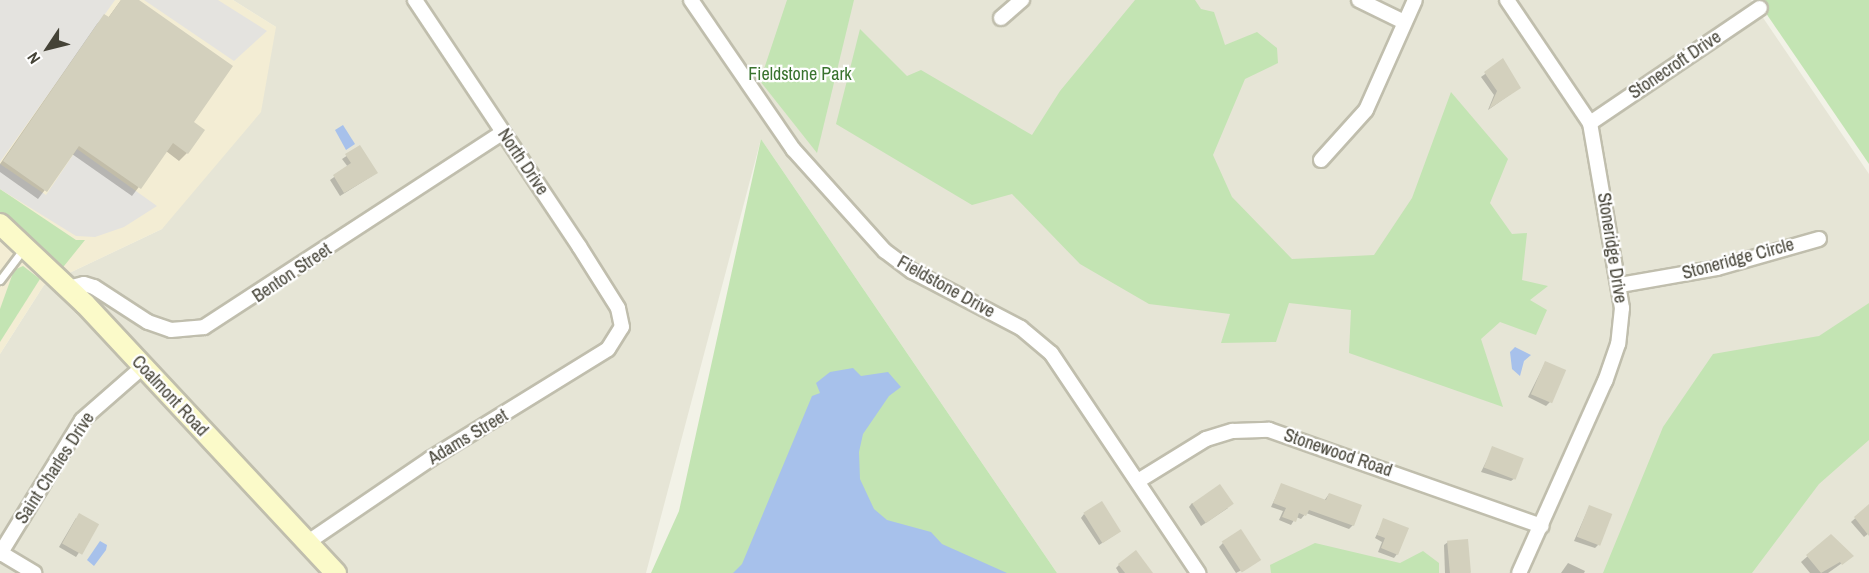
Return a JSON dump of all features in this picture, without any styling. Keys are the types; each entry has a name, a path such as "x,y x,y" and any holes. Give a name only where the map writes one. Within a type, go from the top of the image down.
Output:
{"street":[{"name":"North Drive","path":"415,0 443,37 502,133 579,246 618,308 622,327"},
{"name":"Fieldstone Drive","path":"691,0 766,114 867,232 898,262 1041,342 1064,369 1198,573"},
{"path":"1001,18 1022,0"},
{"path":"1359,0 1402,21"},
{"path":"1321,160 1366,110 1402,21 1415,0"},
{"name":"Stoneridge Drive","path":"1508,0 1590,123 1620,285 1622,327 1614,359 1542,526 1519,573"},
{"name":"Stonecroft Drive","path":"1590,123 1760,8"},
{"name":"Benton Street","path":"68,288 84,284 94,287 148,322 171,330 204,327 502,133"},
{"name":"Coalmont Road","path":"0,224 68,288 144,366 336,573"},
{"name":"Stoneridge Circle","path":"1620,285 1717,268 1804,240 1819,239"},
{"name":"Adams Street","path":"308,542 430,459 608,349 622,327"},
{"name":"Saint Charles Drive","path":"0,553 82,420 144,366"},
{"name":"Stonewood Road","path":"1138,481 1206,439 1233,431 1269,430 1542,526"},
{"path":"0,553 34,573"}],"lane":[{"path":"0,280 25,246"}],"shaded area":[{"path":"0,0 233,0 276,27 261,112 162,229 44,285 0,354"},
{"path":"0,0 115,0 0,162"},
{"path":"144,0 218,0 267,31 234,61"},
{"path":"233,0 1751,0 1869,174 1869,573 1057,573 761,139 646,573 0,573 0,354 44,285 162,229 276,27"},
{"path":"77,149 157,206 124,227 95,237 76,236 0,189 0,164 46,195"}],"green space":[{"name":"Fieldstone Park","path":"787,0 854,0 817,153 760,81"},
{"path":"1135,0 1195,0 1201,9 1214,12 1225,45 1257,32 1277,48 1278,63 1245,79 1213,155 1232,197 1292,259 1374,255 1412,198 1451,92 1508,159 1490,203 1512,234 1527,233 1522,280 1548,286 1530,300 1547,310 1536,335 1500,322 1481,339 1503,407 1349,353 1351,310 1289,303 1276,342 1221,343 1230,314 1149,304 1080,264 1012,194 972,205 836,124 860,29 907,76 921,70 1032,135 1060,91"},
{"path":"1757,0 1869,0 1869,164"},
{"path":"761,139 1057,573 651,573 679,511"},
{"path":"0,189 76,240 85,240 60,271 0,212"},
{"path":"23,266 40,279 0,342 0,309 14,270"},
{"path":"1869,303 1869,440 1819,484 1752,573 1603,573 1663,427 1713,354 1819,336"},
{"path":"1315,543 1400,563 1423,551 1439,563 1439,573 1271,573 1270,565"}],"water":[{"path":"343,125 355,144 346,150 335,130"},
{"path":"1515,347 1531,355 1524,361 1520,376 1512,369 1510,352"},
{"path":"853,368 861,376 888,372 901,387 889,396 863,434 859,452 860,479 874,509 887,520 931,532 942,544 1007,573 733,573 742,564 812,396 820,393 816,383 830,372"},
{"path":"100,541 107,545 106,550 94,566 87,560"}],"building":[{"path":"121,0 139,0 233,66 194,122 205,130 188,154 173,143 141,189 79,146 47,192 3,161 104,14 109,17"},
{"path":"1503,58 1521,88 1489,109 1497,91 1484,72"},
{"path":"360,145 378,173 344,193 333,175 351,163 345,154"},
{"path":"1545,361 1566,370 1552,403 1531,394"},
{"path":"1492,446 1524,458 1515,480 1484,467"},
{"path":"1281,483 1326,500 1329,493 1362,505 1354,526 1309,510 1306,516 1299,513 1296,522 1282,517 1286,508 1273,503"},
{"path":"1220,484 1234,504 1206,523 1192,504"},
{"path":"1102,501 1121,532 1102,543 1083,513"},
{"path":"1869,504 1869,536 1854,517"},
{"path":"1589,505 1612,514 1600,546 1577,537"},
{"path":"79,513 99,524 82,555 62,544"},
{"path":"1383,518 1409,528 1398,555 1381,548 1385,538 1377,535"},
{"path":"1241,529 1261,560 1242,573 1222,542"},
{"path":"1831,534 1854,556 1842,565 1840,562 1821,573 1806,555"},
{"path":"1468,539 1471,573 1450,573 1447,541"},
{"path":"1136,550 1153,573 1125,573 1118,564"}]}
